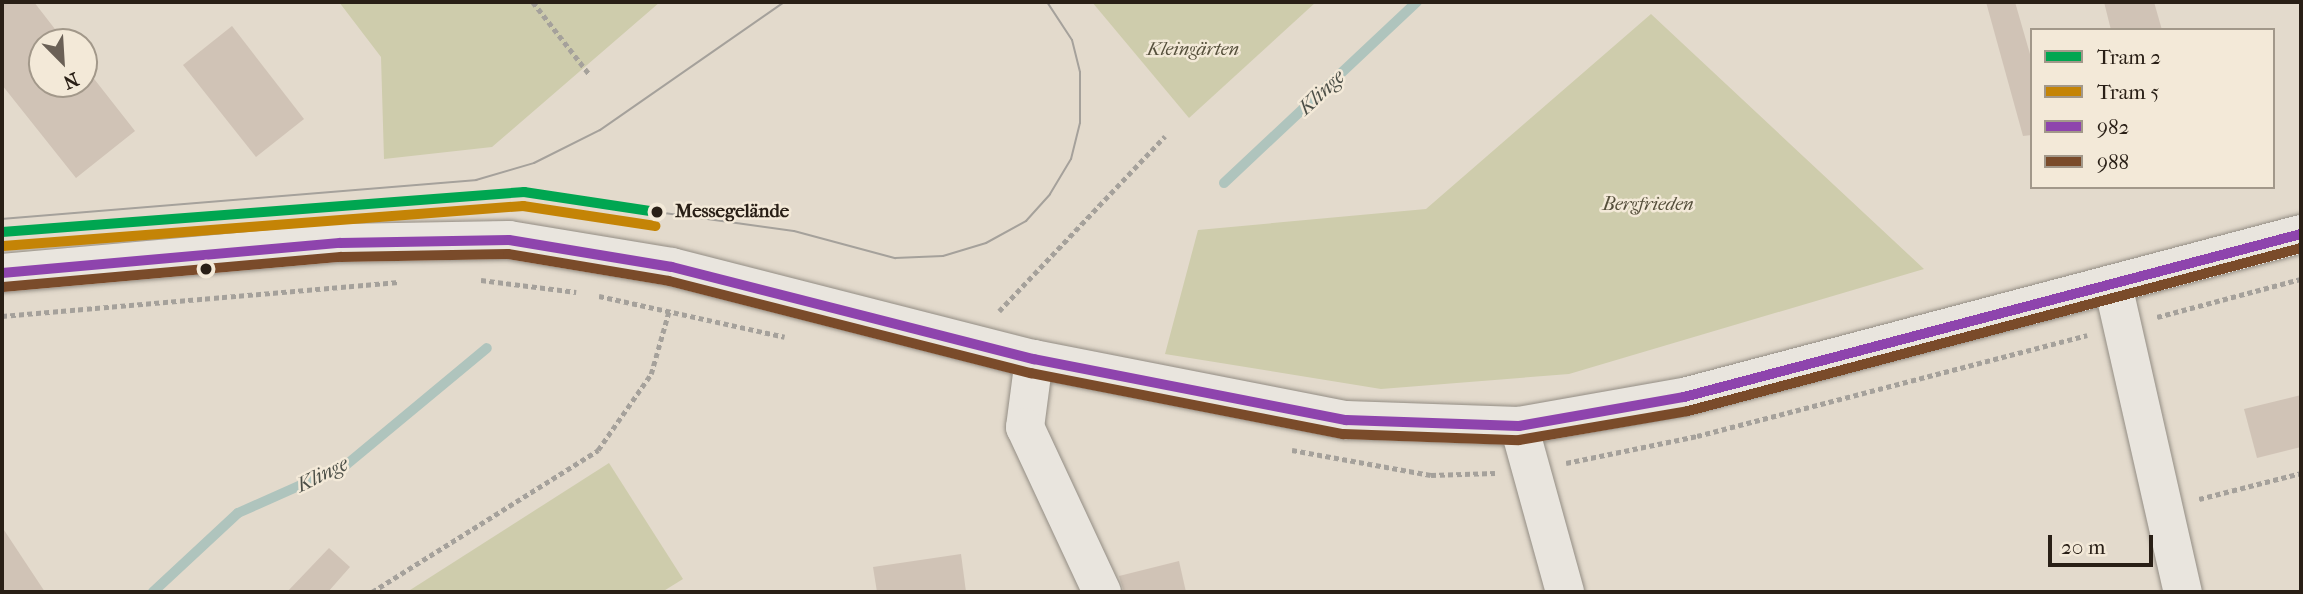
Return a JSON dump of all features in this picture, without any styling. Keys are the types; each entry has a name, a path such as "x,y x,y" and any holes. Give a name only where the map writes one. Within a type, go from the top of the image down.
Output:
{"street":[{"path":"2,273 340,243 509,240 672,267 1034,359 1346,420 1519,426 1684,397 2301,234"},
{"path":"2113,285 2183,592"},
{"path":"1034,359 1025,427 1102,592"},
{"path":"1519,426 1564,592"}],"path":[{"path":"533,2 590,75"},
{"path":"970,342 1165,136"},
{"path":"372,592 598,450 651,374 669,311 672,267"},
{"path":"2,316 311,289"},
{"path":"2164,508 2301,473"}],"green space":[{"path":"339,2 660,2 492,147 384,159 381,57"},
{"name":"Kleingärten","path":"1092,2 1316,2 1189,118"},
{"name":"Bergfrieden","path":"1651,14 1924,269 1569,374 1381,389 1165,354 1198,230 1426,209"},
{"path":"609,463 683,579 662,592 407,592"}],"building":[{"path":"2,2 34,2 54,28 28,28 28,98 98,98 98,84 135,131 76,178 2,85"},
{"path":"1986,2 2015,2 2030,54 2030,135 2023,136"},
{"path":"2104,2 2154,2 2161,28 2110,28"},
{"path":"232,26 304,119 256,157 183,65"},
{"path":"2301,395 2301,447 2257,458 2244,409"},
{"path":"2,527 45,592 2,592"},
{"path":"329,548 350,567 328,592 287,592"},
{"path":"961,554 966,592 877,592 873,567"},
{"path":"1179,561 1186,592 1124,592 1119,576"}],"waterway":[{"name":"Klinge","path":"1224,183 1417,2"},
{"name":"Klinge","path":"153,592 238,513 346,465 487,348"}],"tram line":[{"path":"2,219 476,180 534,163 600,130 784,2"},
{"path":"657,212 794,231 895,258 943,256 986,243 1026,221 1050,194 1071,159 1080,123 1080,72 1072,40 1047,2"},
{"name":"2","path":"2,232 524,192 657,212"},
{"name":"5","path":"3,246 523,206 655,226"}],"transit line":[{"name":"982","path":"2,273 340,243 509,240 672,267 1034,359 1346,420 1519,426 1684,397 2301,234"},
{"name":"988","path":"3,287 341,257 508,254 669,281 1031,373 1343,434 1519,440 1688,411 2301,248"}],"place":[{"name":"Messegelände","path":"657,212"}]}
